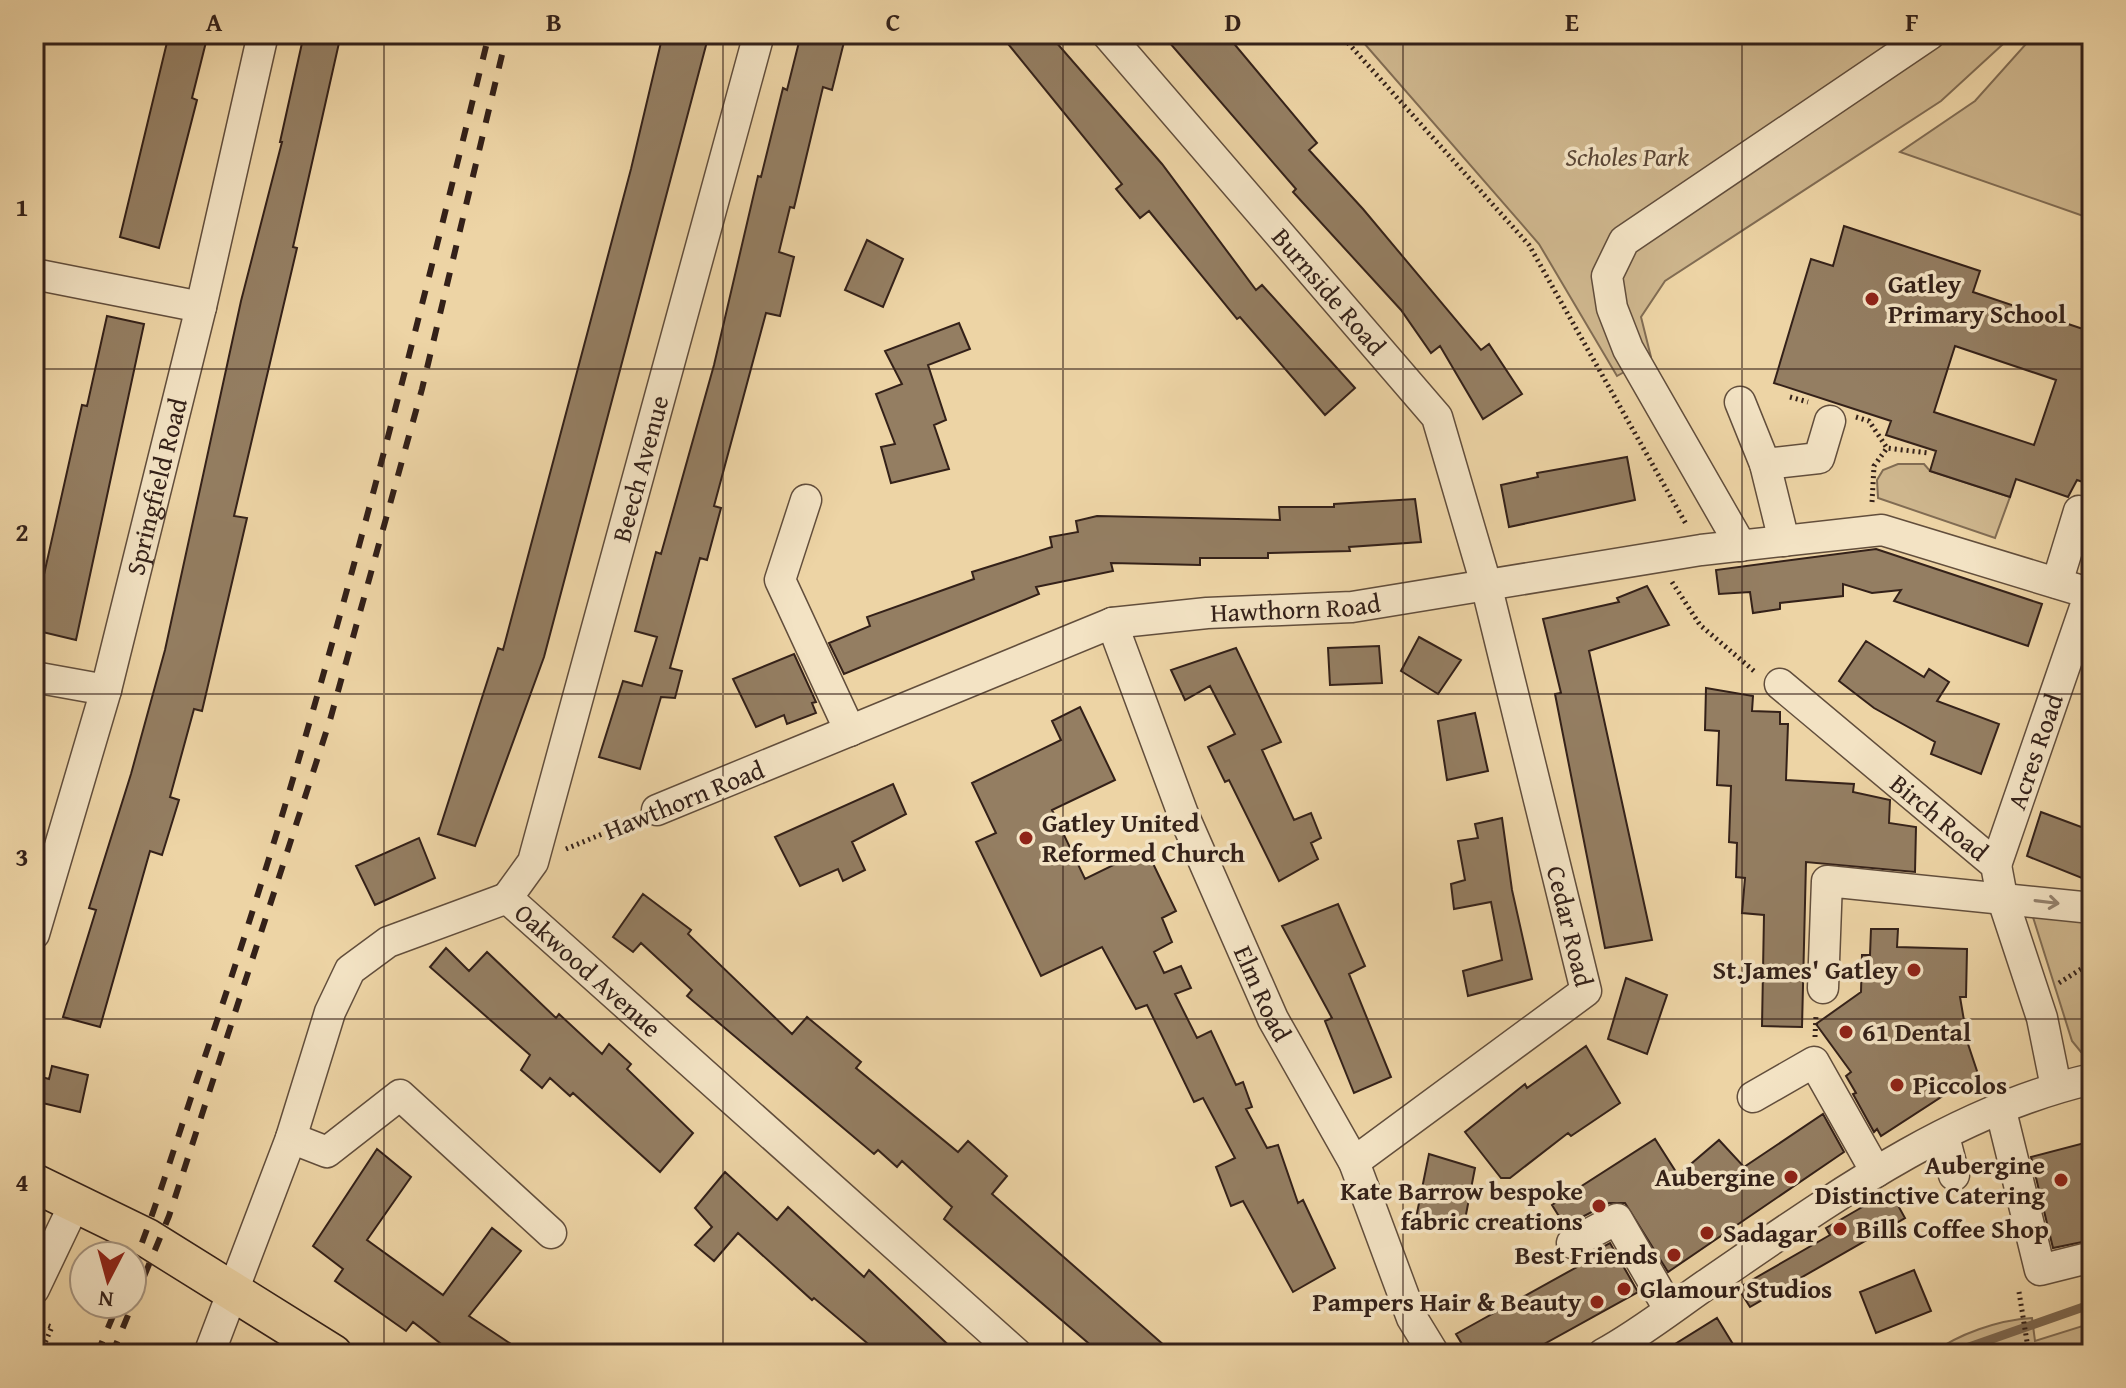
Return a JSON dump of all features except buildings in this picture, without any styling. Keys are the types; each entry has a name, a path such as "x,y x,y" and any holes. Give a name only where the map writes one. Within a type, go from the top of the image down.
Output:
{"main road":[{"path":"34,1183 147,1238 333,1354"}],"street":[{"name":"Springfield Road","path":"34,934 106,690 201,307 263,34"},
{"name":"Beech Avenue","path":"507,898 533,862 759,34"},
{"name":"Burnside Road","path":"1107,34 1437,417 1486,584"},
{"path":"1741,546 1628,349 1612,308 1607,276 1624,241 1930,34"},
{"path":"34,274 201,307"},
{"path":"1740,402 1765,464 1784,541"},
{"path":"1765,464 1819,458 1830,421"},
{"path":"806,500 780,580 850,731"},
{"path":"2057,583 2079,511"},
{"name":"Hawthorn Road","path":"657,810 1112,623 1207,613 1352,607 1701,550 1876,531 2091,594"},
{"name":"Cedar Road","path":"1354,1162 1586,991 1486,584"},
{"name":"Acres Road","path":"1996,865 2091,594"},
{"name":"Elm Road","path":"1112,623 1183,814 1273,1019 1354,1162 1412,1318 1434,1354"},
{"path":"34,677 106,690"},
{"name":"Birch Road","path":"1780,684 1996,865 2002,897 2036,998 2056,1087"},
{"path":"1823,988 1827,881 2092,908"},
{"name":"Oakwood Avenue","path":"209,1354 291,1138 330,1012 350,970 388,942 507,898 1017,1354"},
{"path":"1753,1097 1814,1062 1876,1172"},
{"path":"1603,1354 1876,1172 1944,1136 2056,1087 2092,1079"},
{"path":"291,1138 327,1152 400,1095 551,1233"},
{"path":"2001,1111 2040,1270 2092,1257"},
{"path":"1944,1136 1954,1175"},
{"path":"34,1289 76,1201"},
{"path":"1572,1243 1617,1219 1669,1309"}],"path":[{"path":"1340,34 1529,245 1701,550"},
{"path":"1876,531 1872,498 1874,466 1887,448 1928,453"},
{"path":"1656,557 1700,625 1754,672 1780,684"},
{"name":"Hawthorn Road","path":"533,862 657,810"},
{"path":"2036,998 2092,962"},
{"path":"1814,1062 1817,994 1823,988"},
{"path":"2023,1311 2029,1354"},
{"path":"34,1337 40,1323 52,1327 40,1354"}],"green space":[{"name":"Scholes Park","path":"1356,34 2014,34 1941,101 1665,281 1641,317 1651,357 1617,376 1539,244"},
{"path":"2035,34 2092,34 2092,219 1900,152 1975,101"},
{"path":"1898,464 1924,464 1930,471 2010,497 1995,538 1878,498 1877,480 1883,470"},
{"path":"2032,914 2092,922 2092,1054 2081,1052 2072,1041"},
{"path":"2032,1318 2035,1341 2092,1323 2092,1354 1931,1354 1979,1329"}],"waterway":[{"path":"1949,1354 2092,1304"}],"railway":[{"path":"142,1240 243,941 321,684 391,425 489,34"},
{"path":"112,1354 169,1216 330,720 422,389 507,34"},
{"path":"97,1354 111,1320"}],"place":[{"name":"Gatley Primary School","path":"1872,299"},
{"name":"Gatley United Reformed Church","path":"1026,838"},
{"name":"St.James' Gatley","path":"1914,970"},
{"name":"61 Dental","path":"1846,1032"},
{"name":"Piccolos","path":"1897,1085"},
{"name":"Aubergine","path":"1791,1177"},
{"name":"Aubergine Distinctive Catering","path":"2061,1180"},
{"name":"Kate Barrow bespoke fabric creations","path":"1599,1206"},
{"name":"Bills Coffee Shop","path":"1840,1229"},
{"name":"Sadagar","path":"1707,1233"},
{"name":"Best Friends","path":"1674,1255"},
{"name":"Glamour Studios","path":"1624,1289"},
{"name":"Pampers Hair & Beauty","path":"1597,1302"}]}
